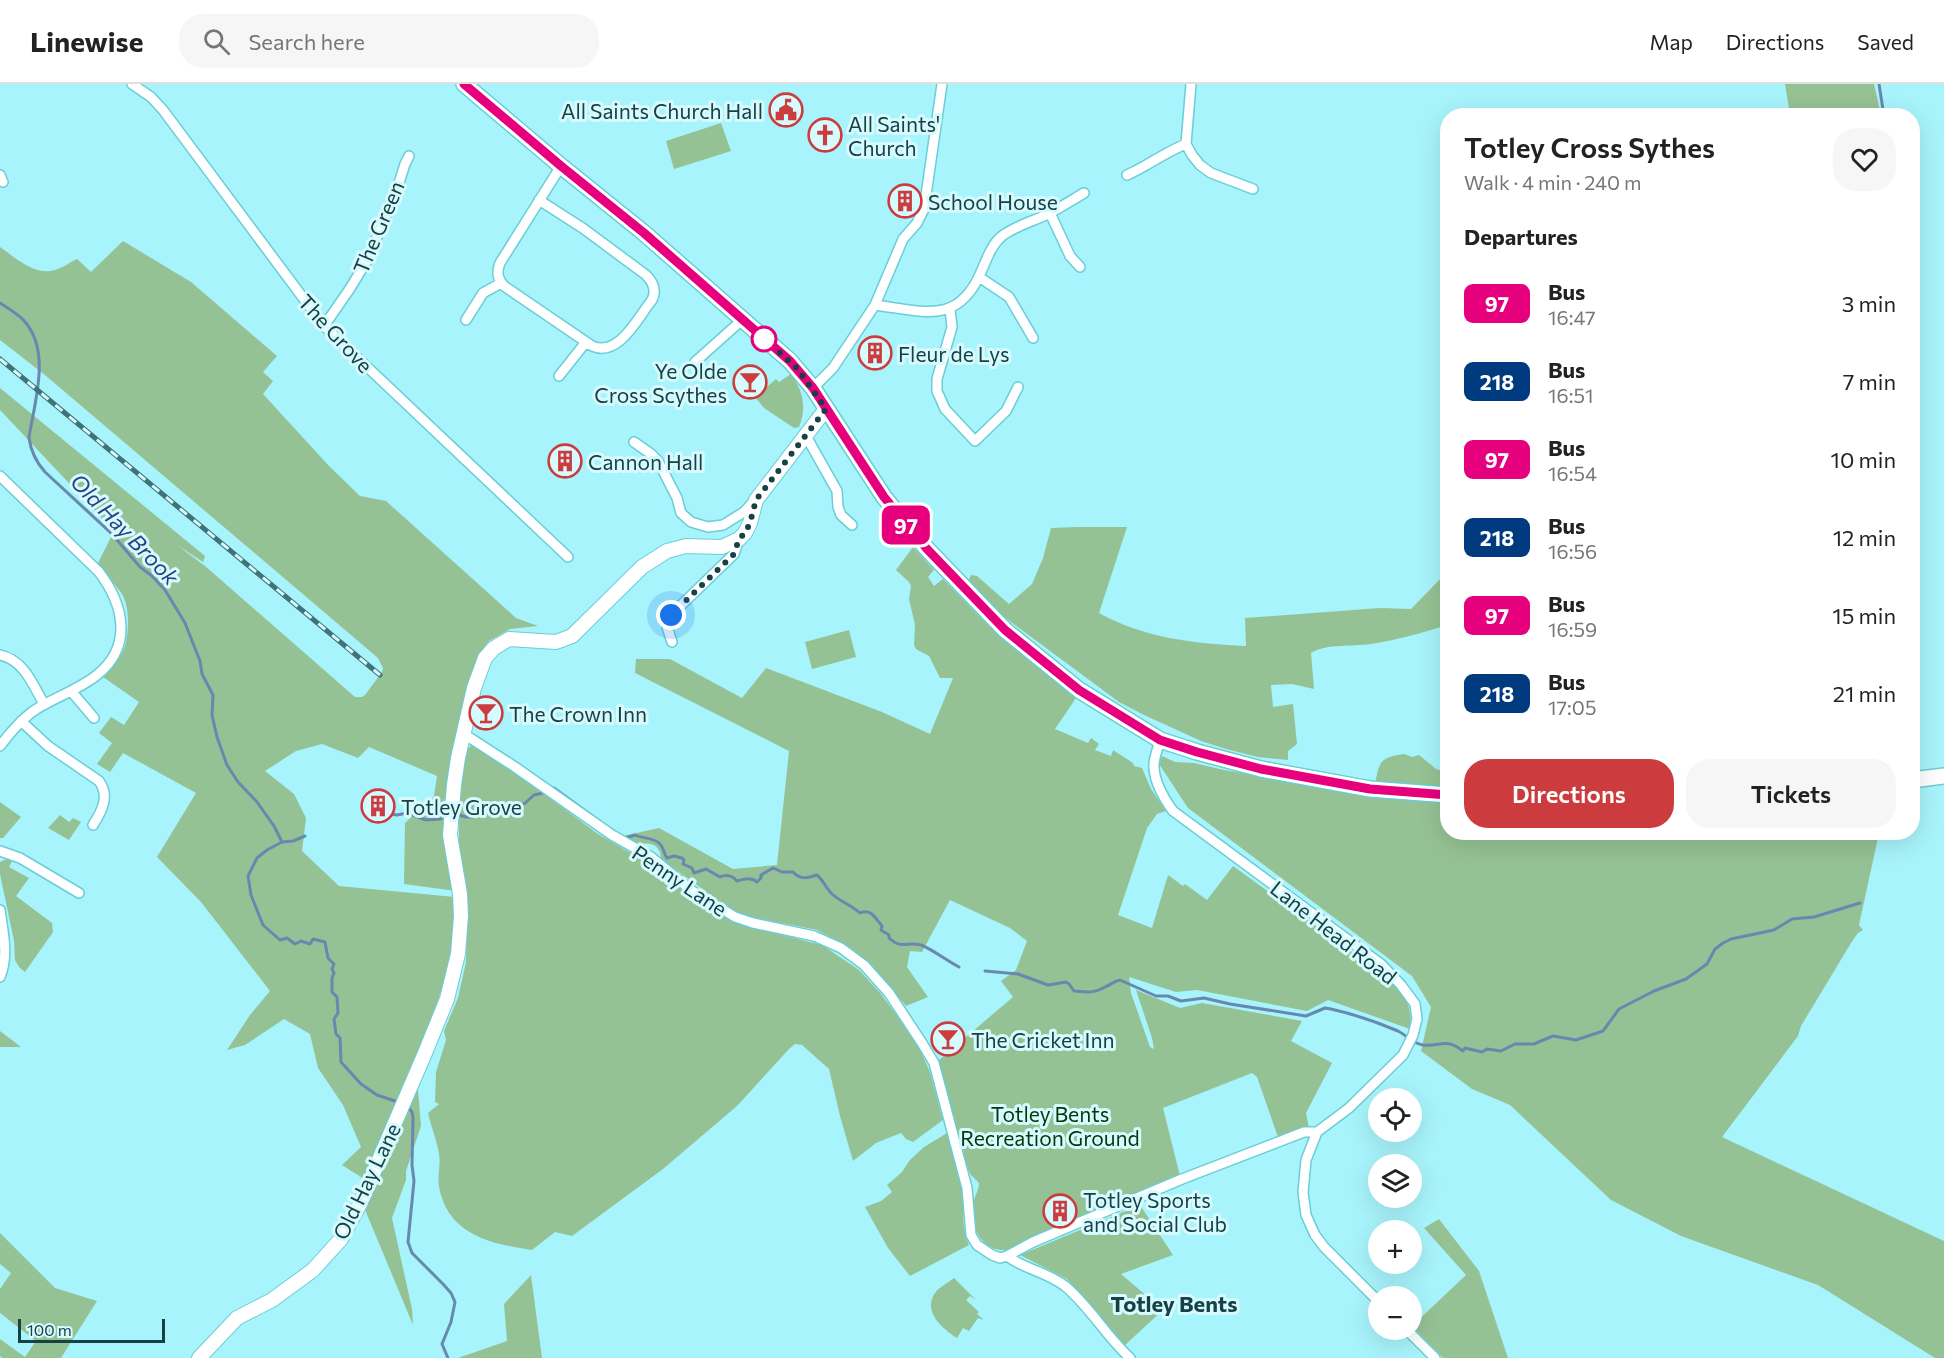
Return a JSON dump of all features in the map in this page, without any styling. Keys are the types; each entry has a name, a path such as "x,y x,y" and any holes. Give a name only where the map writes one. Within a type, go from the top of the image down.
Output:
{"main road":[{"path":"464,84 644,233 790,361 813,388 900,519 1005,630 1079,690 1160,740 1197,752 1261,769 1370,789 1440,794"},
{"path":"1920,779 1944,776"}],"street":[{"name":"The Grove","path":"132,84 151,97 163,110 324,326 568,557"},
{"path":"813,388 833,368 875,305 903,239 917,223 924,209 942,84"},
{"path":"1191,84 1186,144 1200,165 1211,173 1253,189"},
{"path":"1127,175 1168,151 1186,144"},
{"name":"The Green","path":"324,326 368,259 410,156"},
{"path":"539,200 584,229 646,275 654,288 652,300 615,346 603,349 592,346 501,283 498,274 501,263 539,200 561,166"},
{"path":"875,305 932,312 950,309 968,296 993,246 1002,237 1084,193"},
{"path":"1050,213 1070,256 1080,267"},
{"path":"979,277 1009,297 1033,338"},
{"path":"465,320 483,292 501,283"},
{"path":"950,309 952,327 936,385 945,409 975,441 1006,411 1018,387"},
{"path":"695,362 742,320"},
{"path":"559,376 586,342"},
{"path":"634,442 658,461 677,498 681,513 691,522 708,527 723,525 744,512 756,500 826,409"},
{"path":"806,436 837,491 838,507 842,515 852,525"},
{"path":"0,476 99,572 110,587 119,606 122,631 119,644 106,666 96,675 44,704 21,721 0,746"},
{"path":"672,642 667,627 671,615 734,554 739,539 750,523 756,500"},
{"name":"Old Hay Lane","path":"199,1358 237,1318 272,1300 313,1270 350,1226 425,1053 447,999 458,954 460,894 450,835 455,776 474,688 485,658 499,644 509,639 556,642 572,636 642,567 667,551 686,546 722,547 739,539"},
{"path":"0,655 18,663 44,704"},
{"path":"71,691 94,718"},
{"path":"21,721 48,746 103,786 103,808 93,825"},
{"name":"Penny Lane","path":"464,734 612,835 651,857 691,890 735,917 814,936 841,948 864,965 889,993 934,1063 967,1188 973,1240 983,1251 1000,1258 1007,1257 1042,1272 1062,1284 1089,1309 1120,1349 1130,1358"},
{"name":"Lane Head Road","path":"1160,740 1154,769 1158,784 1173,811 1381,964 1415,1004 1417,1019 1411,1040 1403,1054 1349,1108 1317,1132"},
{"path":"0,852 20,858 79,893"},
{"path":"0,910 6,954 0,977"},
{"path":"1007,1257 1033,1242 1182,1179 1304,1132 1317,1132 1309,1151 1304,1175 1304,1204 1308,1221 1324,1247 1368,1291"},
{"path":"1417,1340 1436,1358"}],"green space":[{"path":"1785,84 1874,84 1879,108 1789,108"},
{"path":"721,123 731,151 674,169 666,141"},
{"path":"123,241 191,282 277,356 263,372 273,381 263,394 360,496 386,501 516,618 538,626 510,629 489,641 479,654 470,677 444,803 447,839 456,891 404,884 405,823 434,796 437,776 369,747 358,758 322,744 296,751 265,771 294,794 306,818 302,851 339,886 455,897 456,916 451,959 434,1013 364,1179 342,1165 361,1147 343,1105 318,1068 310,1034 284,1019 245,1045 227,1050 250,1015 270,991 201,902 157,857 196,793 123,753 110,772 97,764 112,743 99,733 111,717 124,725 139,702 103,677 116,663 123,650 128,627 125,599 97,565 114,531 0,410 0,388 205,556 203,562 177,545 205,566 355,697 365,695 382,672 383,668 378,658 45,375 0,340 0,247 26,265 40,270 55,270 77,259 91,272"},
{"path":"791,374 801,393 803,406 799,427 794,428 764,408 755,397 776,379 779,382"},
{"path":"1127,527 1099,613 1116,622 1152,634 1208,644 1246,646 1245,618 1380,608 1411,609 1440,579 1440,627 1390,640 1364,645 1332,647 1311,653 1314,689 1292,684 1271,685 1273,707 1293,704 1297,744 1288,751 1288,760 1258,757 1226,749 1201,741 1119,702 992,608 975,591 969,580 971,575 977,576 1009,604 1032,584 1043,558 1051,528"},
{"name":"Totley Bents Recreation Ground","path":"913,547 934,570 928,577 934,586 943,579 986,623 1076,698 1055,729 1088,743 1091,738 1099,744 1095,750 1111,756 1113,750 1134,766 1142,768 1151,789 1166,811 1157,814 1147,828 1118,915 1152,928 1168,875 1207,900 1233,866 1384,975 1401,993 1410,1012 1410,1029 1328,1000 1307,1011 1197,990 1176,992 1129,977 1131,993 1150,1047 1154,1049 1136,990 1180,1008 1202,1003 1302,1021 1291,1041 1332,1063 1306,1113 1309,1128 1278,1137 1257,1077 1252,1073 1163,1108 1180,1176 1006,1250 997,1249 983,1241 975,1227 973,1210 979,1183 968,1169 938,1064 939,1060 1013,997 1001,981 1016,970 1027,941 1010,928 950,900 922,952 910,951 907,967 928,997 906,1006 872,966 840,942 817,930 737,914 661,859 657,847 651,844 638,845 623,836 659,828 733,869 777,865 789,751 635,673 636,659 670,659 742,698 766,668 882,712 930,734 953,678 940,678 929,656 916,649 914,645 915,625 909,599 911,586 896,570"},
{"path":"849,630 856,657 812,669 805,642"},
{"path":"472,745 479,746 598,834 648,863 695,899 743,925 822,945 859,970 881,994 917,1043 930,1072 943,1120 913,1142 901,1133 876,1143 853,1161 829,1069 802,1045 795,1044 737,1106 663,1169 572,1236 555,1232 532,1250 487,1240 462,1226 444,1203 439,1187 439,1154 428,1113 439,1104 435,1102 436,1072 446,1040 444,1031 458,998 466,962 467,903 459,843 459,815 465,751"},
{"path":"1404,754 1412,757 1419,755 1440,770 1440,790 1375,785 1379,766 1389,757"},
{"path":"1162,756 1175,762 1194,763 1356,792 1440,800 1440,840 1877,840 1859,925 1863,930 1851,943 1801,1026 1798,1036 1722,1137 1944,1241 1944,1358 1935,1358 1818,1285 1681,1236 1611,1200 1510,1105 1472,1089 1421,1051 1431,1007 1412,976 1188,808 1159,764"},
{"path":"0,802 21,817 3,838 0,838"},
{"path":"60,815 69,822 73,818 81,822 69,840 48,828"},
{"path":"6,859 12,861 9,867 29,878 16,896 52,923 53,932 25,972 15,960 14,941 0,874 0,862"},
{"path":"0,1031 21,1047 0,1047"},
{"path":"416,1088 418,1089 421,1126 406,1171 406,1180 392,1218 412,1309 413,1325 363,1205"},
{"path":"947,1133 962,1182 964,1223 969,1245 910,1276 888,1248 865,1207 881,1201 892,1192 887,1185 902,1172 910,1160 924,1147"},
{"path":"1140,1205 1173,1255 1121,1274 1163,1310 1124,1346 1067,1279 1020,1255"},
{"path":"1439,1219 1479,1271 1508,1358 1443,1358 1422,1336 1422,1317 1466,1275 1424,1228"},
{"path":"0,1233 55,1288 97,1301 61,1358 2,1358 0,1356 0,1339 25,1357 36,1341 0,1313 0,1289 11,1273 0,1264"},
{"path":"531,1275 542,1358 458,1358 507,1341 504,1304"},
{"path":"954,1278 976,1300 970,1296 966,1300 984,1320 978,1318 969,1331 963,1328 957,1338 940,1325 931,1307 935,1293"}],"waterway":[{"path":"1879,84 1883,108"},
{"name":"Old Hay Brook","path":"0,303 26,323 34,335 38,349 39,379 29,438 34,456 45,472 112,534 140,567 165,590 185,623 200,661 202,674 213,695 212,715 227,765 238,782 257,802 282,842 257,858 248,876 251,895 263,925 280,940 287,938 295,944 301,941 310,944 313,939 325,942 328,958 334,964 332,992 337,997 338,1013 334,1019 336,1034 340,1038 341,1062 361,1084 377,1095 398,1102"},
{"path":"554,788 595,818"},
{"path":"459,815 473,817 484,810 504,808 509,804 524,804 534,795 543,793"},
{"path":"391,814 407,813 426,820 441,819"},
{"path":"625,838 635,835 655,840 667,858 674,856 682,858 683,864 692,868 694,873 706,869 720,877 729,876 737,881 750,879 757,882 761,875 773,868 782,872 793,872 801,877 817,875 835,897 860,913 867,912 873,915 882,926 881,930 894,942 921,945 959,967"},
{"path":"282,842 293,841 305,836"},
{"path":"985,971 1018,974 1048,985 1066,982 1074,991 1094,991 1120,980 1156,996 1168,996 1181,1001 1204,998 1306,1016 1325,1008 1382,1024 1419,1044 1447,1043 1463,1051 1465,1048 1482,1052 1487,1049 1501,1051 1515,1044 1534,1044 1553,1036 1576,1040 1603,1031 1619,1009 1654,991 1686,979 1707,964 1715,949 1731,939 1774,930 1792,919 1814,917 1860,903"},
{"name":"Old Hay Brook","path":"407,1106 413,1118 414,1181 408,1242 412,1253 451,1293 455,1302 451,1322 442,1344 448,1358"}],"railway":[{"path":"0,359 380,675"}],"bus line":[{"name":"97","path":"464,84 644,233 790,361 813,388 900,519 1005,630 1079,690 1160,740 1197,752 1261,769 1370,789 1440,794"}],"place":[{"name":"All Saints Church Hall","path":"786,110"},
{"name":"All Saints' Church","path":"825,135"},
{"name":"School House","path":"905,201"},
{"name":"Fleur de Lys","path":"875,353"},
{"name":"Ye Olde Cross Scythes","path":"750,382"},
{"name":"Cannon Hall","path":"565,461"},
{"name":"The Crown Inn","path":"486,713"},
{"name":"Totley Grove","path":"378,806"},
{"name":"The Cricket Inn","path":"948,1039"},
{"name":"Totley Sports and Social Club","path":"1060,1211"}],"district":[{"name":"Totley Bents","path":"1174,1303"}],"route":[{"path":"671,615 734,554 739,539 750,523 756,500 826,409 797,368 762,337 764,339"}]}
